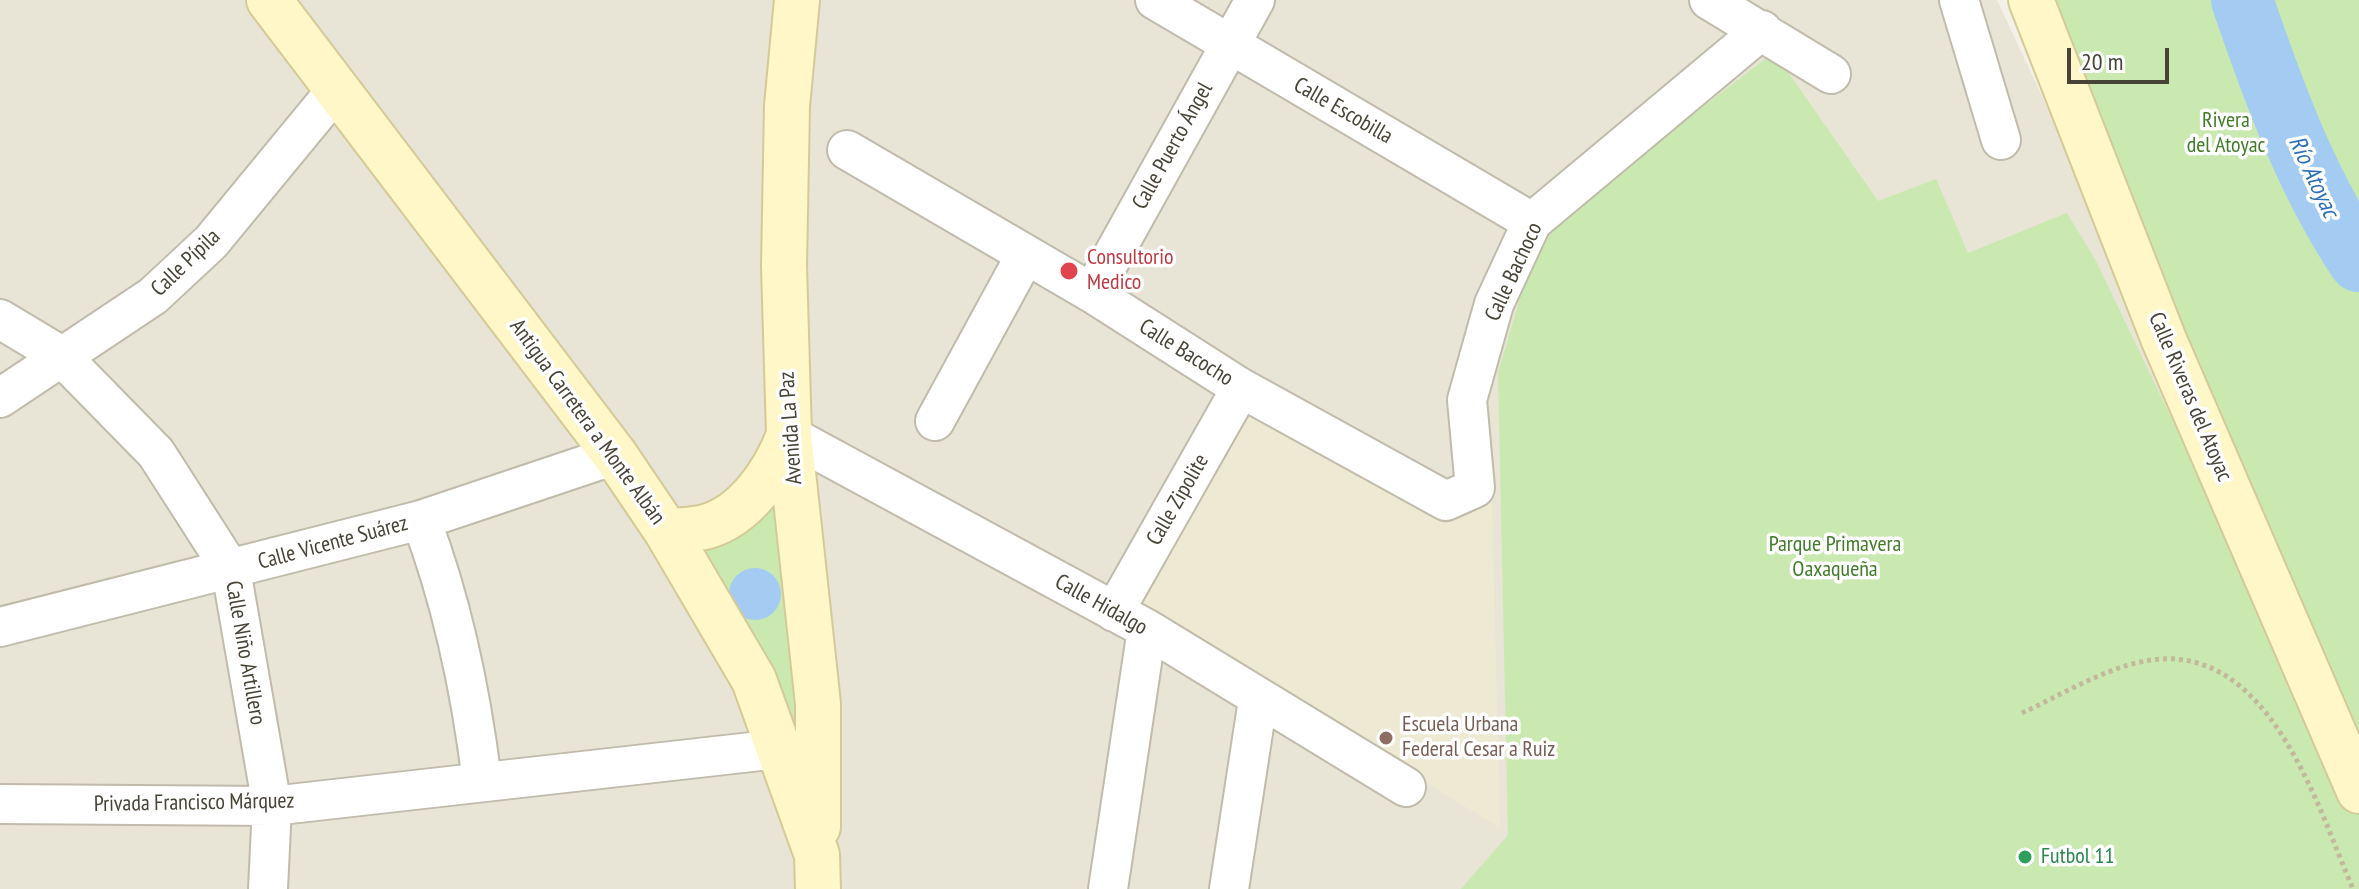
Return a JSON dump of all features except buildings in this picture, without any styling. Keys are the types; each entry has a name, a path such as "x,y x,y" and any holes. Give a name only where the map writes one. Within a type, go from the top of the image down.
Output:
{"street":[{"name":"Antigua Carretera a Monte Albán","path":"269,0 615,455 667,532 754,680 818,872"},
{"name":"Avenida La Paz","path":"797,0 787,106 784,266 789,435 818,704 818,872"},
{"name":"Calle Escobilla","path":"1155,0 1532,222"},
{"name":"Calle Puerto Ángel","path":"1092,293 1255,0"},
{"path":"1709,0 1831,74"},
{"path":"1959,0 2001,140"},
{"name":"Calle Riveras del Atoyac","path":"2031,0 2164,340 2359,791"},
{"name":"Calle Bachoco","path":"1446,501 1475,488 1467,400 1494,304 1532,222 1762,30"},
{"name":"Calle Pípila","path":"0,398 60,355 153,296 211,242 337,89"},
{"name":"Calle Bacocho","path":"847,150 1092,293 1241,388 1446,501"},
{"path":"935,421 1025,256"},
{"name":"Calle Niño Artillero","path":"0,319 60,355 156,453 231,570 272,806 268,889"},
{"name":"Calle Zipolite","path":"1114,612 1241,388"},
{"path":"667,532 708,527 741,507 777,467 789,435"},
{"name":"Calle Hidalgo","path":"789,435 1147,629 1258,700 1406,787"},
{"name":"Calle Vicente Suárez","path":"0,627 421,520 615,455"},
{"path":"421,520 434,554 471,693 482,781"},
{"path":"1108,889 1147,629"},
{"path":"1229,889 1258,700"},
{"name":"Privada Francisco Márquez","path":"0,804 272,806 778,749"}],"path":[{"path":"2022,713 2104,675 2145,661 2183,658 2207,667 2243,690 2278,725 2353,889"}],"shaded area":[{"path":"0,0 1997,0 2101,222 2359,889 0,889"},
{"path":"1250,404 1433,514 1492,496 1500,828 1134,605"}],"green space":[{"name":"Parque Primavera Oaxaqueña","path":"2031,0 2359,0 2359,889 1461,889 1508,835 1498,373 1539,233 1774,52 1878,201 1936,179 1968,253 2067,213 2096,261 2304,695"},
{"path":"786,489 807,777 657,538"}],"water":[{"path":"755,568 773,576 781,594 773,612 755,620 737,612 729,594 737,576"}],"waterway":[{"name":"Río Atoyac","path":"2242,0 2307,167 2359,261"}],"place":[{"name":"Consultorio Medico","path":"1069,271"},
{"name":"Escuela Urbana Federal Cesar a Ruiz","path":"1386,738"},
{"name":"Futbol 11","path":"2025,857"}],"park label":[{"name":"Rivera del Atoyac","path":"2226,134"}]}
